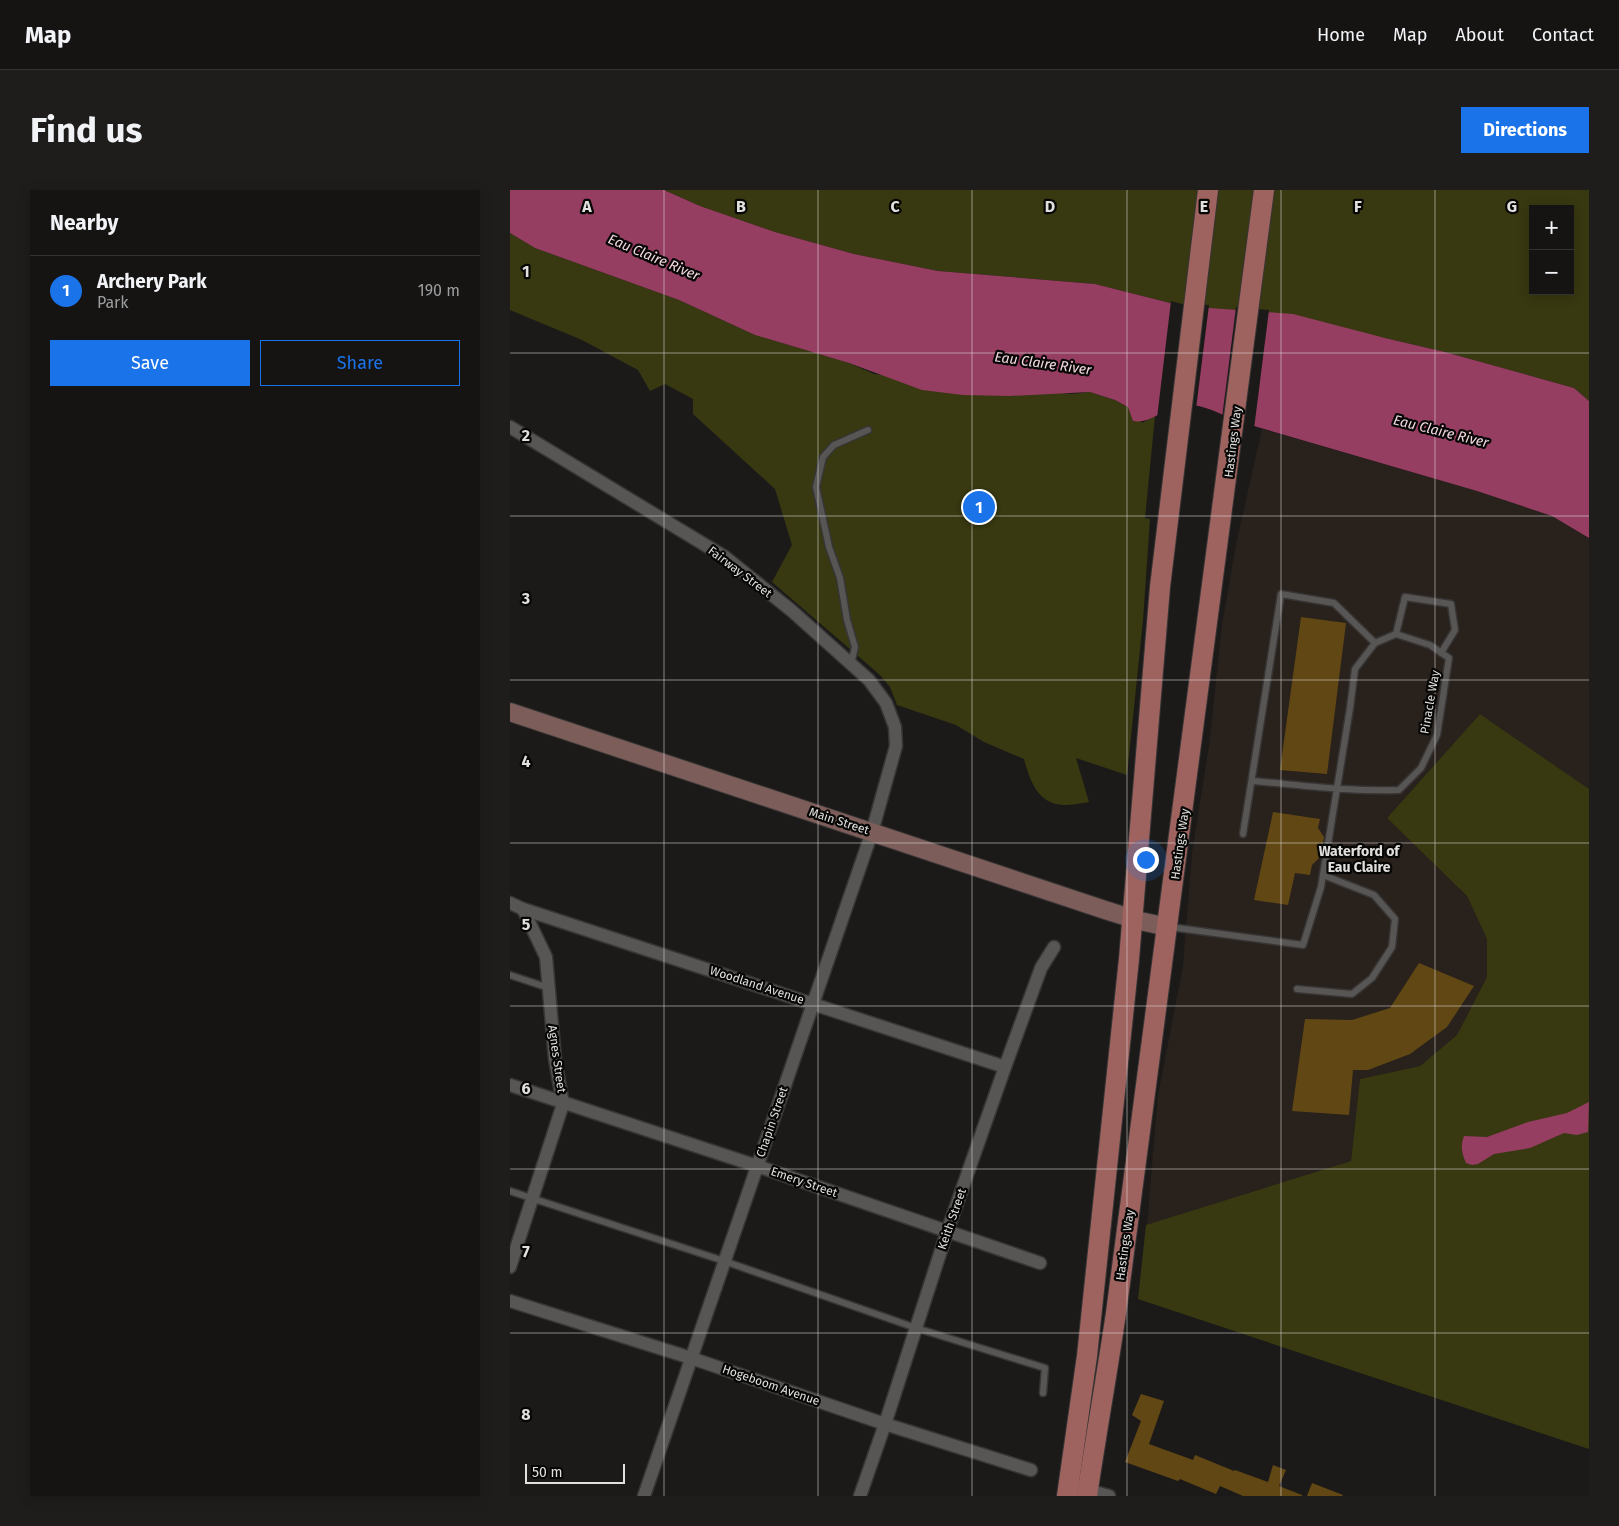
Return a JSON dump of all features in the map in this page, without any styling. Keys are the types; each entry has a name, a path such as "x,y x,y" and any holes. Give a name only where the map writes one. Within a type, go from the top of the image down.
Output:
{"main road":[{"name":"Hastings Way","path":"1068,1490 1087,1356 1129,959 1155,635 1208,190"},
{"name":"Hastings Way","path":"1088,1493 1116,1308 1224,518 1264,190"}],"street":[{"name":"Fairway Street","path":"510,427 724,557 792,611 869,680 886,703 895,727 896,746"},
{"name":"Main Street","path":"510,712 1131,919 1168,927"},
{"name":"Chapin Street","path":"644,1496 872,832 896,746"},
{"name":"Woodland Avenue","path":"510,904 1005,1067"},
{"name":"Agnes Street","path":"510,1267 564,1104 555,1059 546,957 522,909"},
{"name":"Keith Street","path":"860,1496 947,1232 1005,1067 1041,968 1054,947"},
{"name":"Emery Street","path":"510,1085 757,1166 1040,1263"},
{"name":"Hogeboom Avenue","path":"510,1301 691,1358 885,1424 1031,1470"},
{"path":"1068,1490 1109,1496"}],"lane":[{"path":"851,664 855,647 847,620 840,578 829,547 816,487 823,457 834,445 868,430"},
{"path":"1243,834 1281,594 1334,603 1375,643"},
{"path":"1168,927 1303,944 1321,887 1338,788 1355,669 1375,643 1396,634 1405,597 1451,604 1455,630 1441,653"},
{"name":"Pinacle Way","path":"1338,788 1368,791 1399,790 1421,768 1437,735 1449,658 1430,645 1396,634"},
{"path":"1252,781 1338,788"},
{"path":"1297,989 1352,994 1372,978 1392,947 1395,919 1374,895 1323,875"},
{"path":"510,975 549,988"},
{"path":"510,1190 724,1261 916,1328 1045,1368 1043,1393"}],"shaded area":[{"path":"664,190 1589,190 1589,401 1574,388 1445,352 1385,338 1182,306 1095,284 938,271 854,254 775,232 700,206"},
{"path":"510,233 535,248 679,300 755,335 849,363 874,374 1072,394 1090,392 1115,400 1128,407 1142,423 1155,416 1145,518 1150,519 1143,620 1127,775 1076,758 1089,802 1068,805 1056,804 1042,796 1032,783 1024,759 984,742 956,725 897,705 890,687 880,675 772,582 792,545 775,489 693,414 693,399 665,384 650,391 638,370 582,340 510,310"},
{"path":"1262,429 1477,491 1552,516 1589,538 1589,789 1480,714 1387,818 1467,896 1487,939 1487,977 1457,1035 1420,1066 1360,1079 1351,1161 1147,1225 1158,1095 1183,966 1192,853 1209,746 1222,625 1236,544"},
{"path":"1480,714 1589,789 1589,1449 1138,1299 1146,1225 1351,1161 1360,1079 1420,1066 1457,1035 1487,977 1487,939 1467,896 1387,818"}],"water":[{"name":"Eau Claire River","path":"510,190 664,190 700,206 775,232 854,254 938,271 1095,284 1182,306 1293,314 1445,352 1574,388 1589,401 1589,538 1552,516 1477,491 1237,421 1200,406 1176,406 1150,419 1133,421 1128,407 1115,400 1090,392 1009,396 963,395 922,390 849,363 755,335 679,300 535,248 510,233"},
{"path":"1589,1102 1588,1132 1577,1135 1564,1133 1530,1148 1494,1154 1478,1164 1466,1163 1462,1150 1464,1136 1487,1137 1528,1122 1567,1113"}],"pier":[{"path":"1171,301 1182,304 1209,305 1196,409 1178,408 1157,418"},
{"path":"1236,307 1269,310 1254,429 1222,418"}],"building":[{"path":"1301,617 1346,623 1327,774 1280,770"},
{"path":"1273,812 1320,819 1318,828 1324,837 1321,856 1312,865 1310,875 1295,873 1288,905 1254,900"},
{"path":"1419,963 1474,986 1447,1027 1410,1054 1368,1070 1353,1070 1349,1115 1292,1111 1305,1019 1352,1020 1390,1008"},
{"path":"1141,1394 1164,1401 1149,1444 1193,1460 1195,1455 1268,1482 1273,1465 1286,1470 1279,1486 1302,1496 1243,1496 1220,1486 1216,1494 1180,1479 1178,1481 1125,1462 1141,1421 1132,1415"},
{"path":"1312,1483 1343,1495 1307,1496"}],"place":[{"name":"Archery Park","path":"979,507"}],"district":[{"name":"Waterford of Eau Claire","path":"1359,860"}]}
